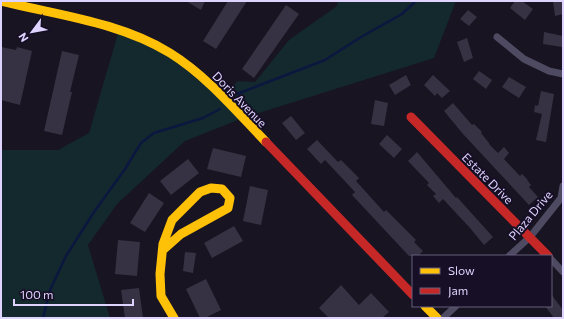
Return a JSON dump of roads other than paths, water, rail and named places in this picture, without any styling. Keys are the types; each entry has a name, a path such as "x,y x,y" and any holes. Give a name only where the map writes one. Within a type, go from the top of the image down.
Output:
{"street":[{"name":"Doris Avenue","path":"1,1 56,13 118,30 162,48 182,62 200,75 221,95 412,294"},
{"path":"497,37 524,59 549,71 563,74"},
{"name":"Estate Drive","path":"411,117 547,255"},
{"name":"Plaza Drive","path":"510,255 530,237 561,198 563,186"},
{"path":"163,250 181,234 222,213 228,208 230,198 222,189 211,188 200,192 172,220 164,244 163,250 160,274 161,296 174,318"},
{"path":"552,260 563,272"},
{"path":"426,307 437,318"},
{"path":"443,318 455,307"}],"waterway":[{"path":"237,94 325,60 361,37 402,14 416,1"},
{"path":"43,318 50,290 66,256 141,143 154,133 203,118 220,109"}]}
